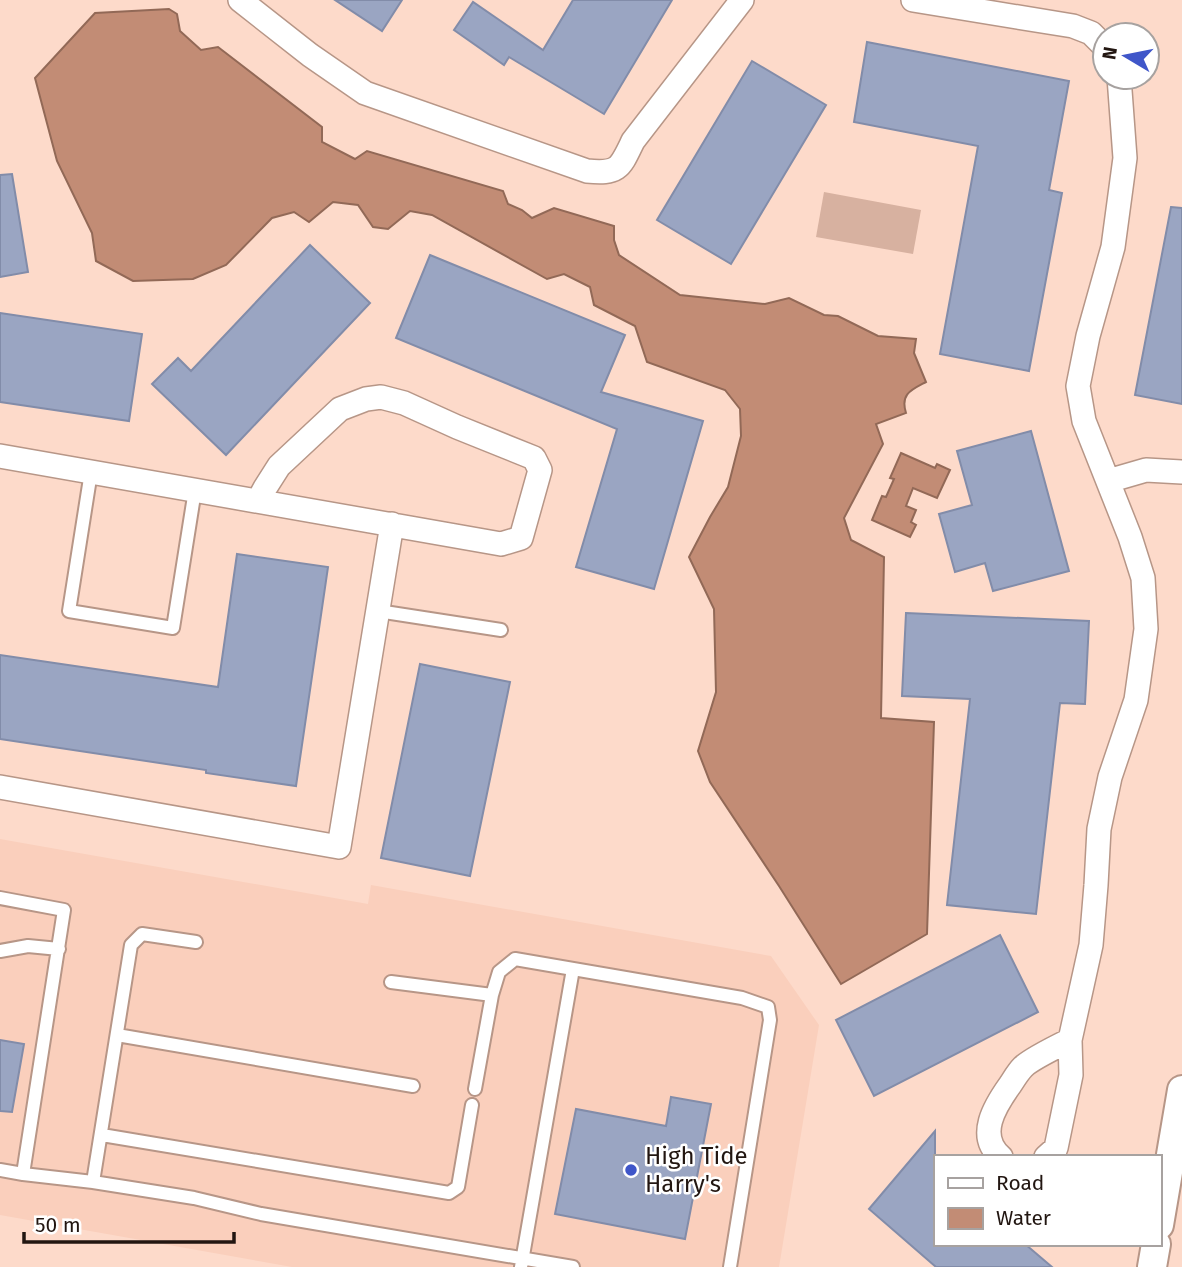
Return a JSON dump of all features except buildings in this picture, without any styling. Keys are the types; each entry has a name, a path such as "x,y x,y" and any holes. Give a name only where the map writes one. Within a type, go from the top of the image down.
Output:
{"street":[{"path":"240,0 310,55 365,93 586,171 606,173 621,165 634,141 742,0"},
{"path":"913,0 1073,26 1091,33"},
{"path":"1048,1155 1056,1148 1071,1075 1070,1040 1090,945 1099,829 1110,777 1136,700 1146,629 1143,578 1130,537 1084,421 1078,386 1088,336 1113,247 1125,158 1120,91"},
{"path":"0,456 501,544 521,538 540,470 534,458 404,403 382,397 366,399 340,409 279,467 258,501"},
{"path":"1108,481 1146,470 1182,472"},
{"path":"0,787 339,847 392,524"},
{"path":"999,1155 994,1151 988,1134 991,1115 1007,1089 1023,1066 1070,1040"},
{"path":"1161,1212 1182,1090"},
{"path":"1152,1267 1156,1246"}],"lane":[{"path":"91,472 69,611 173,628 195,490"},
{"path":"378,611 501,630"},
{"path":"0,898 64,909 23,1174"},
{"path":"93,1182 131,945 142,934 196,942"},
{"path":"0,951 27,946 59,949"},
{"path":"475,1089 492,995 499,972 515,959 742,998 768,1007 770,1020 730,1267"},
{"path":"522,1263 573,969"},
{"path":"391,982 492,995"},
{"path":"117,1035 413,1086"},
{"path":"102,1135 449,1193 458,1187 472,1105"},
{"path":"0,1170 194,1198 261,1214 522,1263 573,1267"}],"shaded area":[{"path":"824,192 921,210 913,254 816,237"},
{"path":"0,839 368,904 371,885 771,956 819,1025 779,1267 292,1267 0,1215"}],"water":[{"path":"169,9 177,14 180,31 201,50 218,47 322,127 322,142 355,159 367,151 503,191 508,204 532,218 554,208 614,226 614,240 619,255 680,295 765,304 789,298 824,315 838,316 878,336 916,339 914,353 926,382 908,393 904,401 906,413 876,424 883,444 844,518 851,540 884,557 881,718 934,722 927,934 841,984 710,782 698,751 716,692 714,609 689,557 728,487 741,436 740,409 725,390 647,362 635,326 594,305 590,287 564,274 547,279 432,215 410,211 388,229 373,227 358,205 333,202 309,222 294,212 272,218 226,265 193,279 133,281 96,261 92,233 57,161 35,78 95,13"},
{"path":"901,453 935,468 937,464 950,470 937,498 913,488 906,506 916,510 911,522 916,525 910,537 872,520 882,496 886,497 894,479 890,478"}],"place":[{"name":"High Tide Harry's","path":"631,1170"}]}
